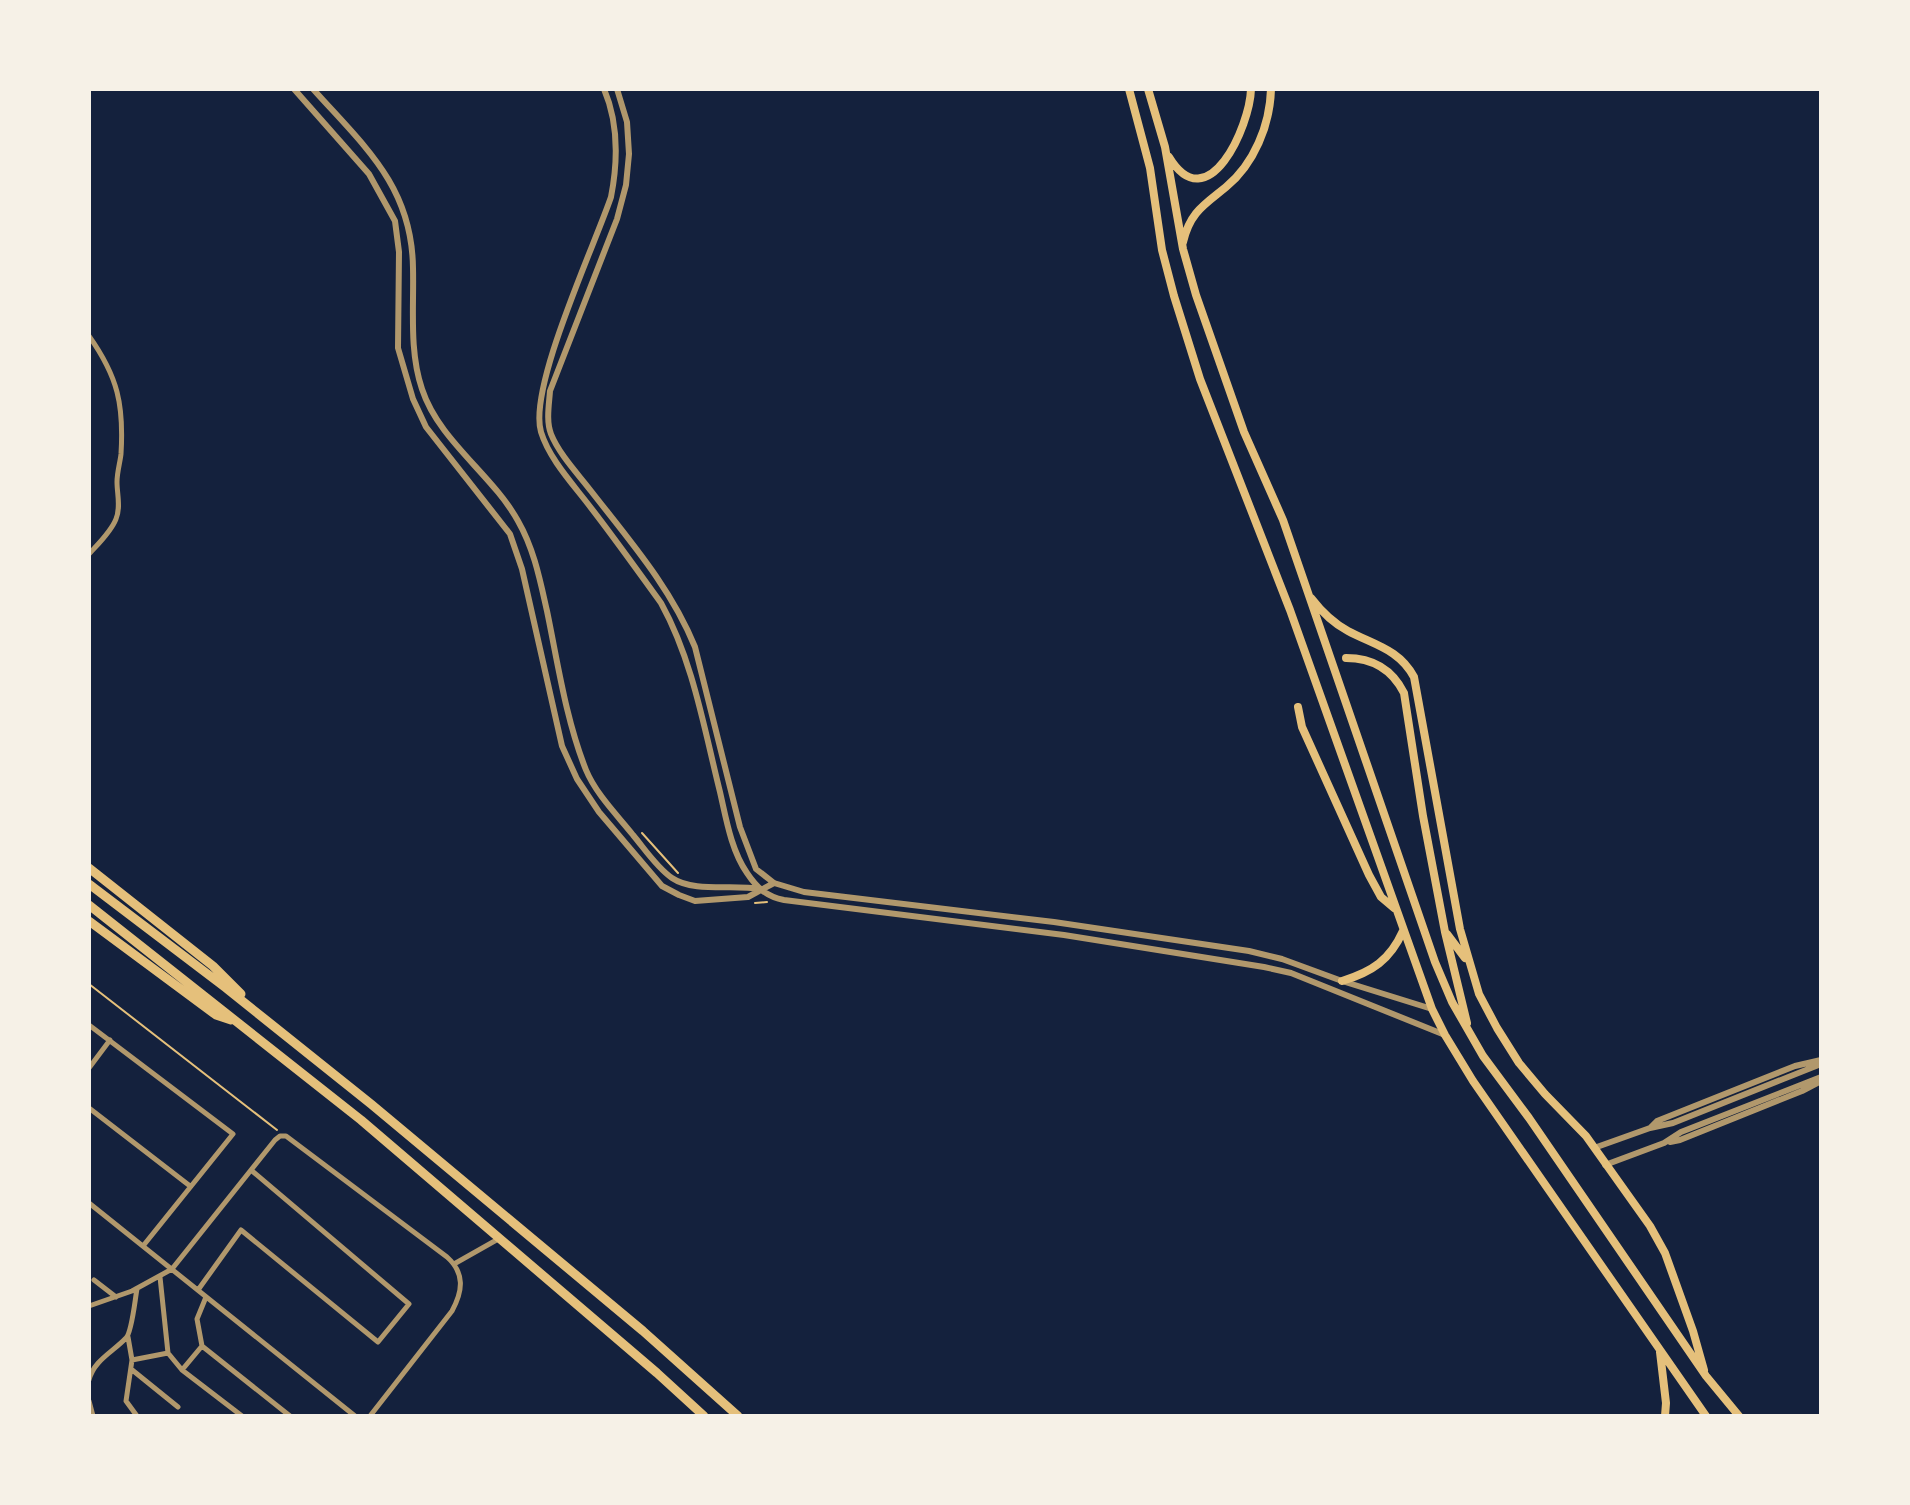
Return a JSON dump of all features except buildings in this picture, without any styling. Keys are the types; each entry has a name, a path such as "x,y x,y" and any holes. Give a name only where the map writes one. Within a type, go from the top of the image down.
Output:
{"highway":[{"path":"89,868 213,966 251,1007"},
{"path":"89,884 251,1007 643,1331 738,1416"},
{"path":"89,905 361,1120 704,1416"},
{"path":"89,922 216,1015 239,1022"}],"main road":[{"path":"1129,89 1150,168 1162,250 1197,368 1295,623 1432,1009 1473,1081 1706,1416"},
{"path":"1148,89 1173,163 1186,174 1202,177 1215,172 1241,135 1247,118 1251,89"},
{"path":"1183,245 1189,223 1198,209 1226,187 1250,160 1267,121 1271,89"},
{"path":"1166,147 1183,245 1196,295 1244,432 1283,520 1434,962 1452,1002 1469,1033 1706,1376 1739,1416"},
{"path":"1305,587 1316,605 1331,620 1399,656 1414,677 1460,929 1479,994 1508,1046 1532,1079 1586,1136 1650,1226 1665,1253 1706,1376"},
{"path":"1346,658 1370,661 1387,669 1397,679 1404,693 1445,932 1469,1033"},
{"path":"1298,708 1302,727 1369,875 1381,897 1396,910"},
{"path":"1342,981 1363,975 1381,964 1396,946 1403,931"},
{"path":"1445,932 1468,963"},
{"path":"1660,1349 1665,1416"}],"street":[{"path":"294,89 369,174 395,221 399,252 398,348 413,399 426,427 510,534 523,569 562,747 577,779 599,811 662,886 695,901 747,897 774,883"},
{"path":"313,89 368,150 393,185 403,205 410,234 415,360 422,390 436,419 518,520 537,563 564,691 587,772 608,804 672,879 701,887 742,886 760,889"},
{"path":"604,89 611,110 617,168 599,231 547,373 538,409 539,421 542,434 557,462 661,603 674,627 685,657 731,835 745,871 760,889 766,895 784,900 1064,935 1264,967 1291,973 1445,1035"},
{"path":"617,89 627,122 629,154 626,184 617,219 550,391 548,414 551,433 568,460 654,572 687,626 695,647 740,827 756,869 774,883 804,892 1055,922 1249,951 1282,959 1432,1009"},
{"path":"89,336 115,379 122,417 121,458 117,480 120,502 116,519 89,554"},
{"path":"89,1025 233,1134 144,1247"},
{"path":"89,1068 110,1040"},
{"path":"1650,1129 1657,1121 1821,1062"},
{"path":"1605,1165 1679,1140 1821,1079"},
{"path":"1594,1148 1673,1123 1743,1091"},
{"path":"1743,1091 1748,1109"},
{"path":"89,1108 190,1186"},
{"path":"1664,1143 1678,1135 1748,1109"},
{"path":"1673,1123 1678,1135"},
{"path":"89,1306 138,1289 172,1269 275,1140 283,1135 454,1264 461,1277 458,1300 452,1311 370,1416"},
{"path":"198,1290 241,1230 379,1342 410,1304 251,1170"},
{"path":"89,1203 355,1416"},
{"path":"454,1264 500,1238"},
{"path":"160,1276 168,1353 182,1370 242,1416"},
{"path":"94,1280 117,1297"},
{"path":"138,1289 128,1337 132,1360 126,1401 138,1416"},
{"path":"206,1297 197,1320 202,1346 290,1416"},
{"path":"89,1380 101,1360 128,1337"},
{"path":"182,1370 202,1346"},
{"path":"132,1360 168,1353"},
{"path":"131,1369 178,1407"},
{"path":"89,1401 93,1416"}],"path":[{"path":"637,828 680,875"},
{"path":"747,903 772,902"},
{"path":"89,984 283,1135"}]}
